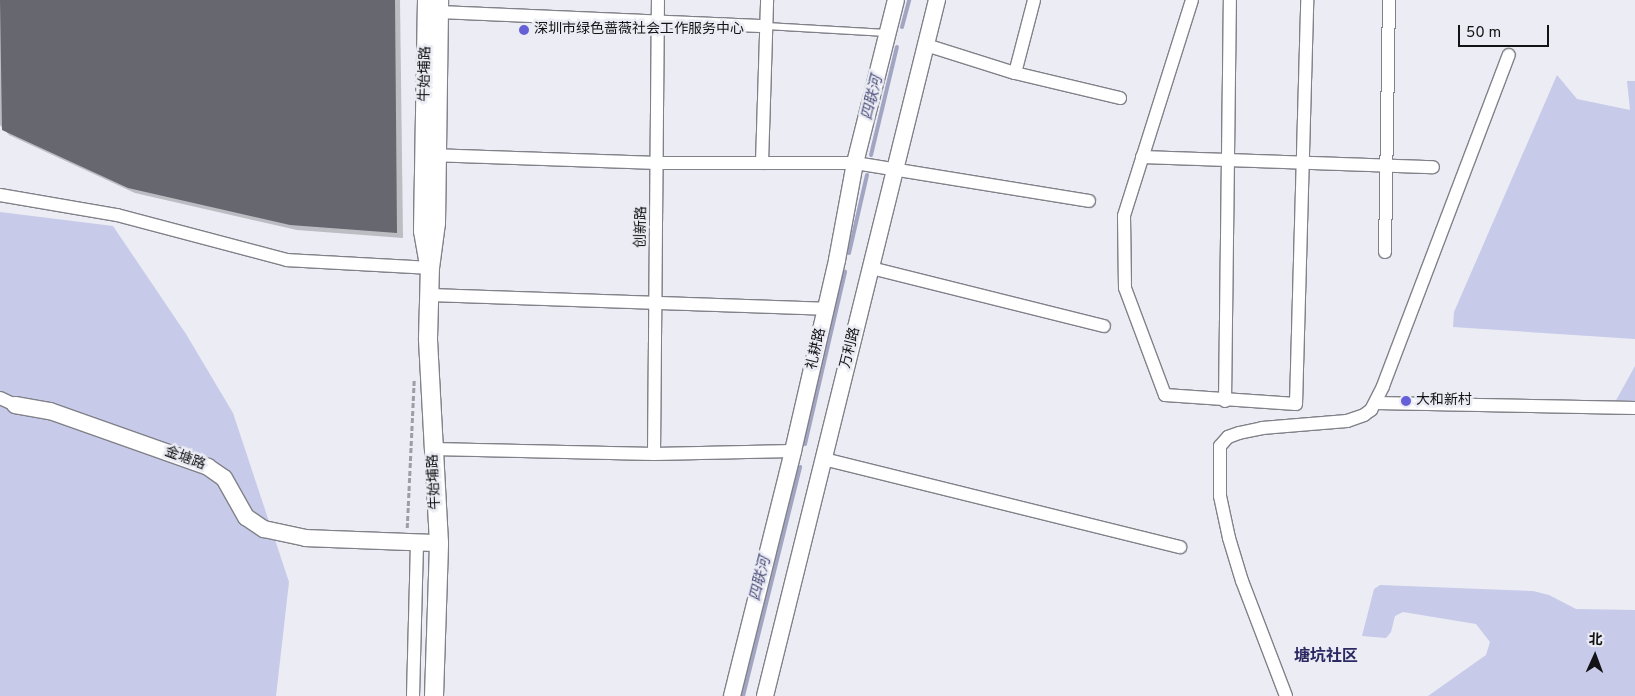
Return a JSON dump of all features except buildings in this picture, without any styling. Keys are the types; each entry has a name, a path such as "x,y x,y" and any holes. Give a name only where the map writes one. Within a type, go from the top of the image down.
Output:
{"main road":[{"name":"牛始埔路","path":"434,696 439,544 428,338 430,268 423,231 431,155 435,4"}],"street":[{"name":"创新路","path":"654,454 658,0"},
{"path":"762,163 767,0"},
{"name":"礼耕路","path":"732,696 793,451 826,309 855,163 896,0"},
{"name":"万利路","path":"765,696 937,0"},
{"path":"1015,74 1034,0"},
{"path":"1192,0 1124,216 1125,288 1165,395 1225,401 1296,404 1307,0"},
{"path":"1225,401 1230,0"},
{"path":"1385,252 1389,0"},
{"path":"435,4 766,26"},
{"path":"926,45 1015,74 1120,98"},
{"path":"1286,696 1242,581 1229,538 1219,486 1220,446 1228,437 1262,428 1358,418 1370,410 1376,403 1509,55"},
{"path":"431,155 658,163 855,163 1090,201"},
{"path":"1142,157 1433,167"},
{"path":"0,195 117,215 287,260 430,268"},
{"path":"871,268 1104,326"},
{"path":"429,295 826,309"},
{"name":"金塘路","path":"0,398 15,405 50,411 208,467 224,478 246,516 264,529 306,538 412,537 439,544"},
{"path":"1376,403 1635,408"},
{"path":"433,449 654,454 793,451"},
{"path":"824,459 1180,547"},
{"path":"412,537 413,696"}],"lane":[{"path":"766,26 888,33"}],"path":[{"path":"412,537 414,376"}],"shaded area":[{"path":"1557,75 1577,99 1630,110 1627,81 1635,81 1635,339 1453,327 1454,312"},
{"path":"0,212 113,226 186,334 233,413 289,582 276,696 0,696"},
{"path":"1635,366 1635,403 1614,404"},
{"path":"1380,585 1533,591 1549,595 1576,609 1635,610 1635,696 1428,696 1486,655 1490,642 1476,624 1403,612 1395,616 1391,632 1386,638 1362,636 1374,589"}],"waterway":[{"name":"四联河","path":"902,27 909,0"},
{"name":"四联河","path":"871,155 897,47"},
{"name":"四联河","path":"849,253 867,175"},
{"name":"四联河","path":"805,444 845,272"},
{"name":"四联河","path":"743,696 800,467"}],"place":[{"name":"深圳市绿色蔷薇社会工作服务中心","path":"524,30"},
{"name":"大和新村","path":"1406,401"}],"district":[{"name":"塘坑社区","path":"1326,657"}]}
